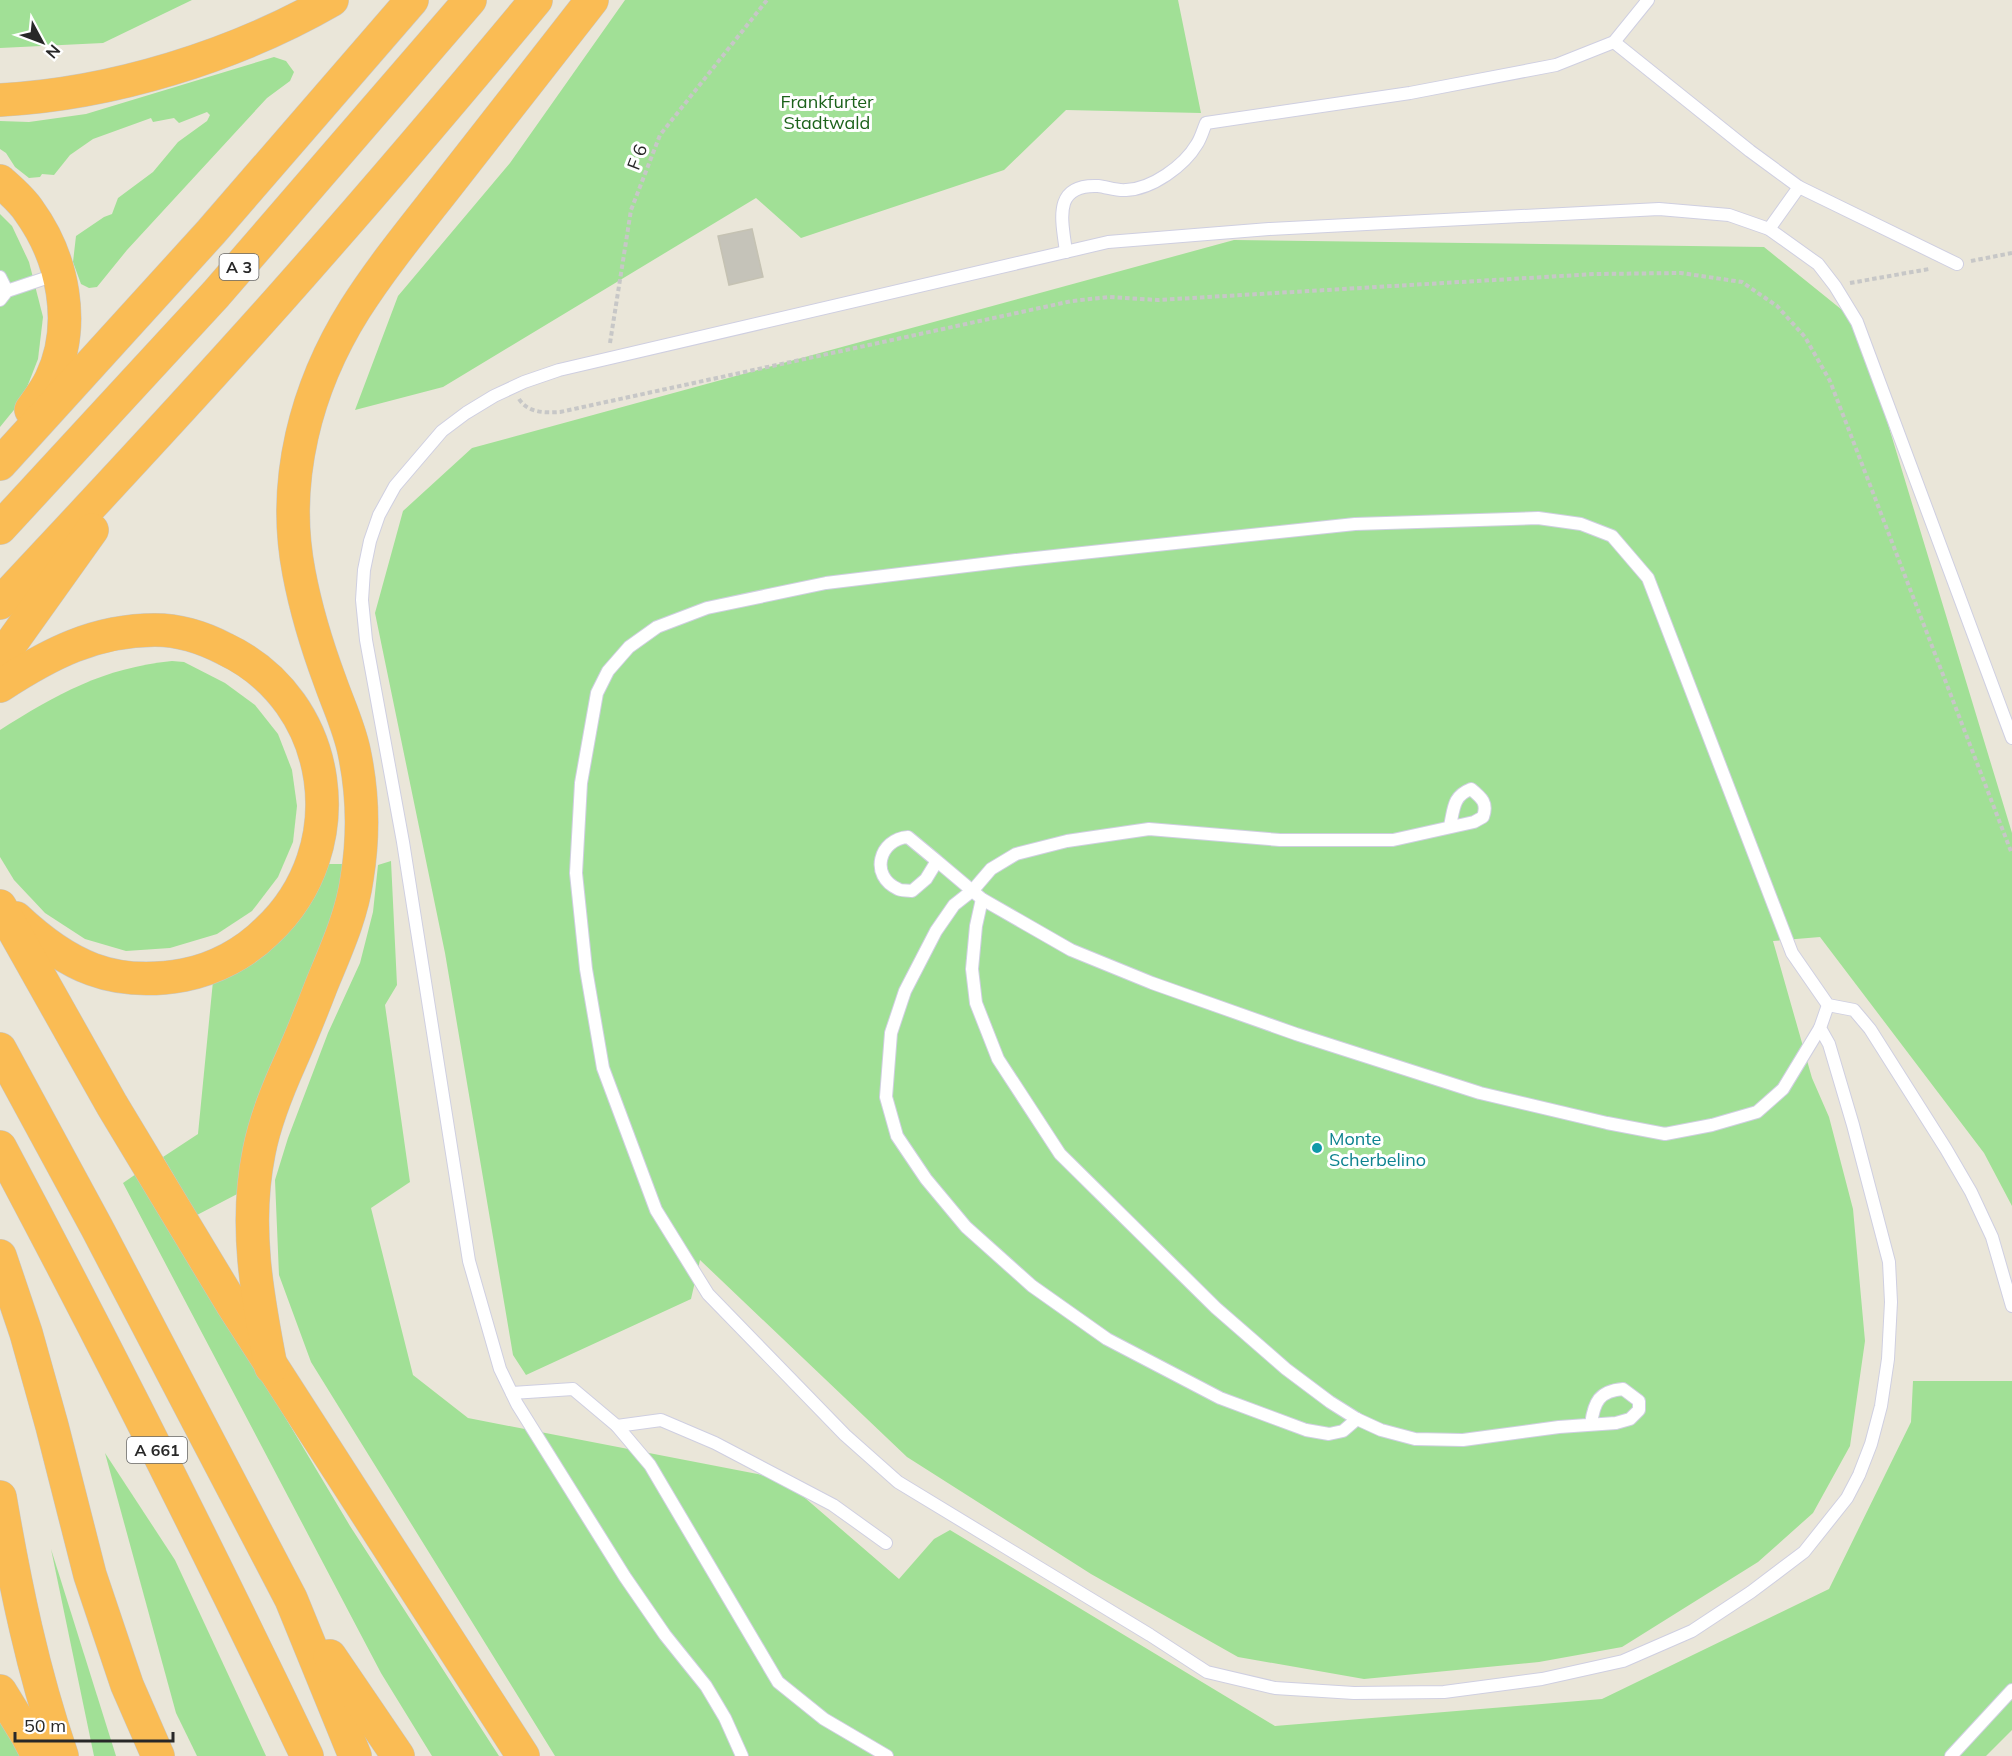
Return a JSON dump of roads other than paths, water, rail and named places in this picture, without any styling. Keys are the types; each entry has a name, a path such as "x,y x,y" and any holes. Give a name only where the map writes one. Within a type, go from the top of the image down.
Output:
{"highway":[{"path":"0,100 103,85 168,69 265,34 332,0"},
{"path":"0,464 211,232 412,0"},
{"name":"A 3","path":"0,528 216,294 470,0"},
{"path":"0,603 167,424 380,185 536,0"},
{"path":"271,1367 257,1294 251,1239 251,1208 259,1150 280,1086 341,938 356,885 361,852 362,820 354,751 315,639 298,573 293,510 296,458 315,387 356,308 397,251 592,0"},
{"path":"0,181 29,210 52,250 64,297 63,337 51,379 0,452"},
{"path":"0,659 167,424"},
{"path":"0,686 43,660 87,640 109,634 158,630 182,633 210,642 234,653 264,674 295,710 312,744 317,761 322,786 323,810 320,839 311,867 298,894 282,917 239,954 192,974 148,979 98,972 75,963 57,952 0,904"},
{"path":"0,904 112,1105 271,1367 523,1756"},
{"name":"A 661","path":"0,1049 97,1228 291,1599 355,1756"},
{"name":"A 661","path":"0,1147 145,1425 307,1756"},
{"path":"0,1256 26,1333 90,1575 127,1685 158,1756"},
{"path":"0,1497 30,1646 62,1756"},
{"path":"291,1599 398,1756"},
{"path":"0,1691 38,1756"}],"lane":[{"path":"1066,252 1061,216 1064,199 1076,188 1097,186 1126,190 1150,184 1182,162 1197,144 1206,123 1410,93 1556,65 1614,42 1648,0"},
{"path":"1614,42 1750,151 1799,187 1957,264"},
{"path":"1769,229 1799,187"},
{"path":"742,1756 725,1718 706,1686 665,1635 625,1577 512,1393 500,1369 469,1261 403,842 366,640 362,600 364,570 370,541 379,515 395,486 418,456 442,431 466,413 512,387 559,370 1108,242 1269,229 1659,209 1729,215 1769,229 1818,264 1835,286 1857,322 2012,738"},
{"path":"0,277 4,296 59,274"},
{"path":"1820,1028 1829,1044 1878,1219 1889,1262 1891,1302 1886,1371 1881,1406 1871,1444 1847,1498 1804,1552 1751,1592 1692,1631 1623,1661 1542,1678 1444,1692 1354,1693 1275,1688 1207,1672 898,1482 845,1435 708,1294 656,1210 603,1068 586,969 576,873 581,783 597,693 608,671 629,647 657,627 707,608 826,583 1355,524 1538,518 1581,524 1612,536 1648,578 1792,952 1828,1005 1854,1010 1870,1029 1946,1149 1971,1192 1992,1237 2012,1306"},
{"path":"1450,826 1393,840 1280,840 1149,830 1067,841 1016,854 991,869 978,894 972,969 976,1003 998,1059 1060,1154 1216,1308 1286,1369 1330,1402 1357,1419 1381,1430 1415,1439 1462,1440 1591,1424"},
{"path":"937,861 926,879 912,891 898,890 884,879 880,862 886,847 897,837 908,837 978,894 1071,950 1152,983 1296,1034 1480,1093 1607,1123 1665,1134 1712,1125 1757,1112 1783,1089 1820,1028 1828,1005"},
{"path":"978,894 954,905 936,931 904,991 891,1034 886,1097 897,1136 926,1179 966,1227 1032,1286 1107,1339 1220,1398 1306,1430 1329,1434 1343,1431 1357,1419"},
{"path":"512,1393 573,1389 617,1426 650,1465 778,1682 824,1719 887,1756"},
{"path":"617,1426 661,1420 704,1438 833,1505 886,1543"},
{"path":"1951,1756 2012,1690"}],"place":[{"name":"Monte Scherbelino","path":"1317,1148"}],"park label":[{"name":"Frankfurter Stadtwald","path":"827,111"}]}
